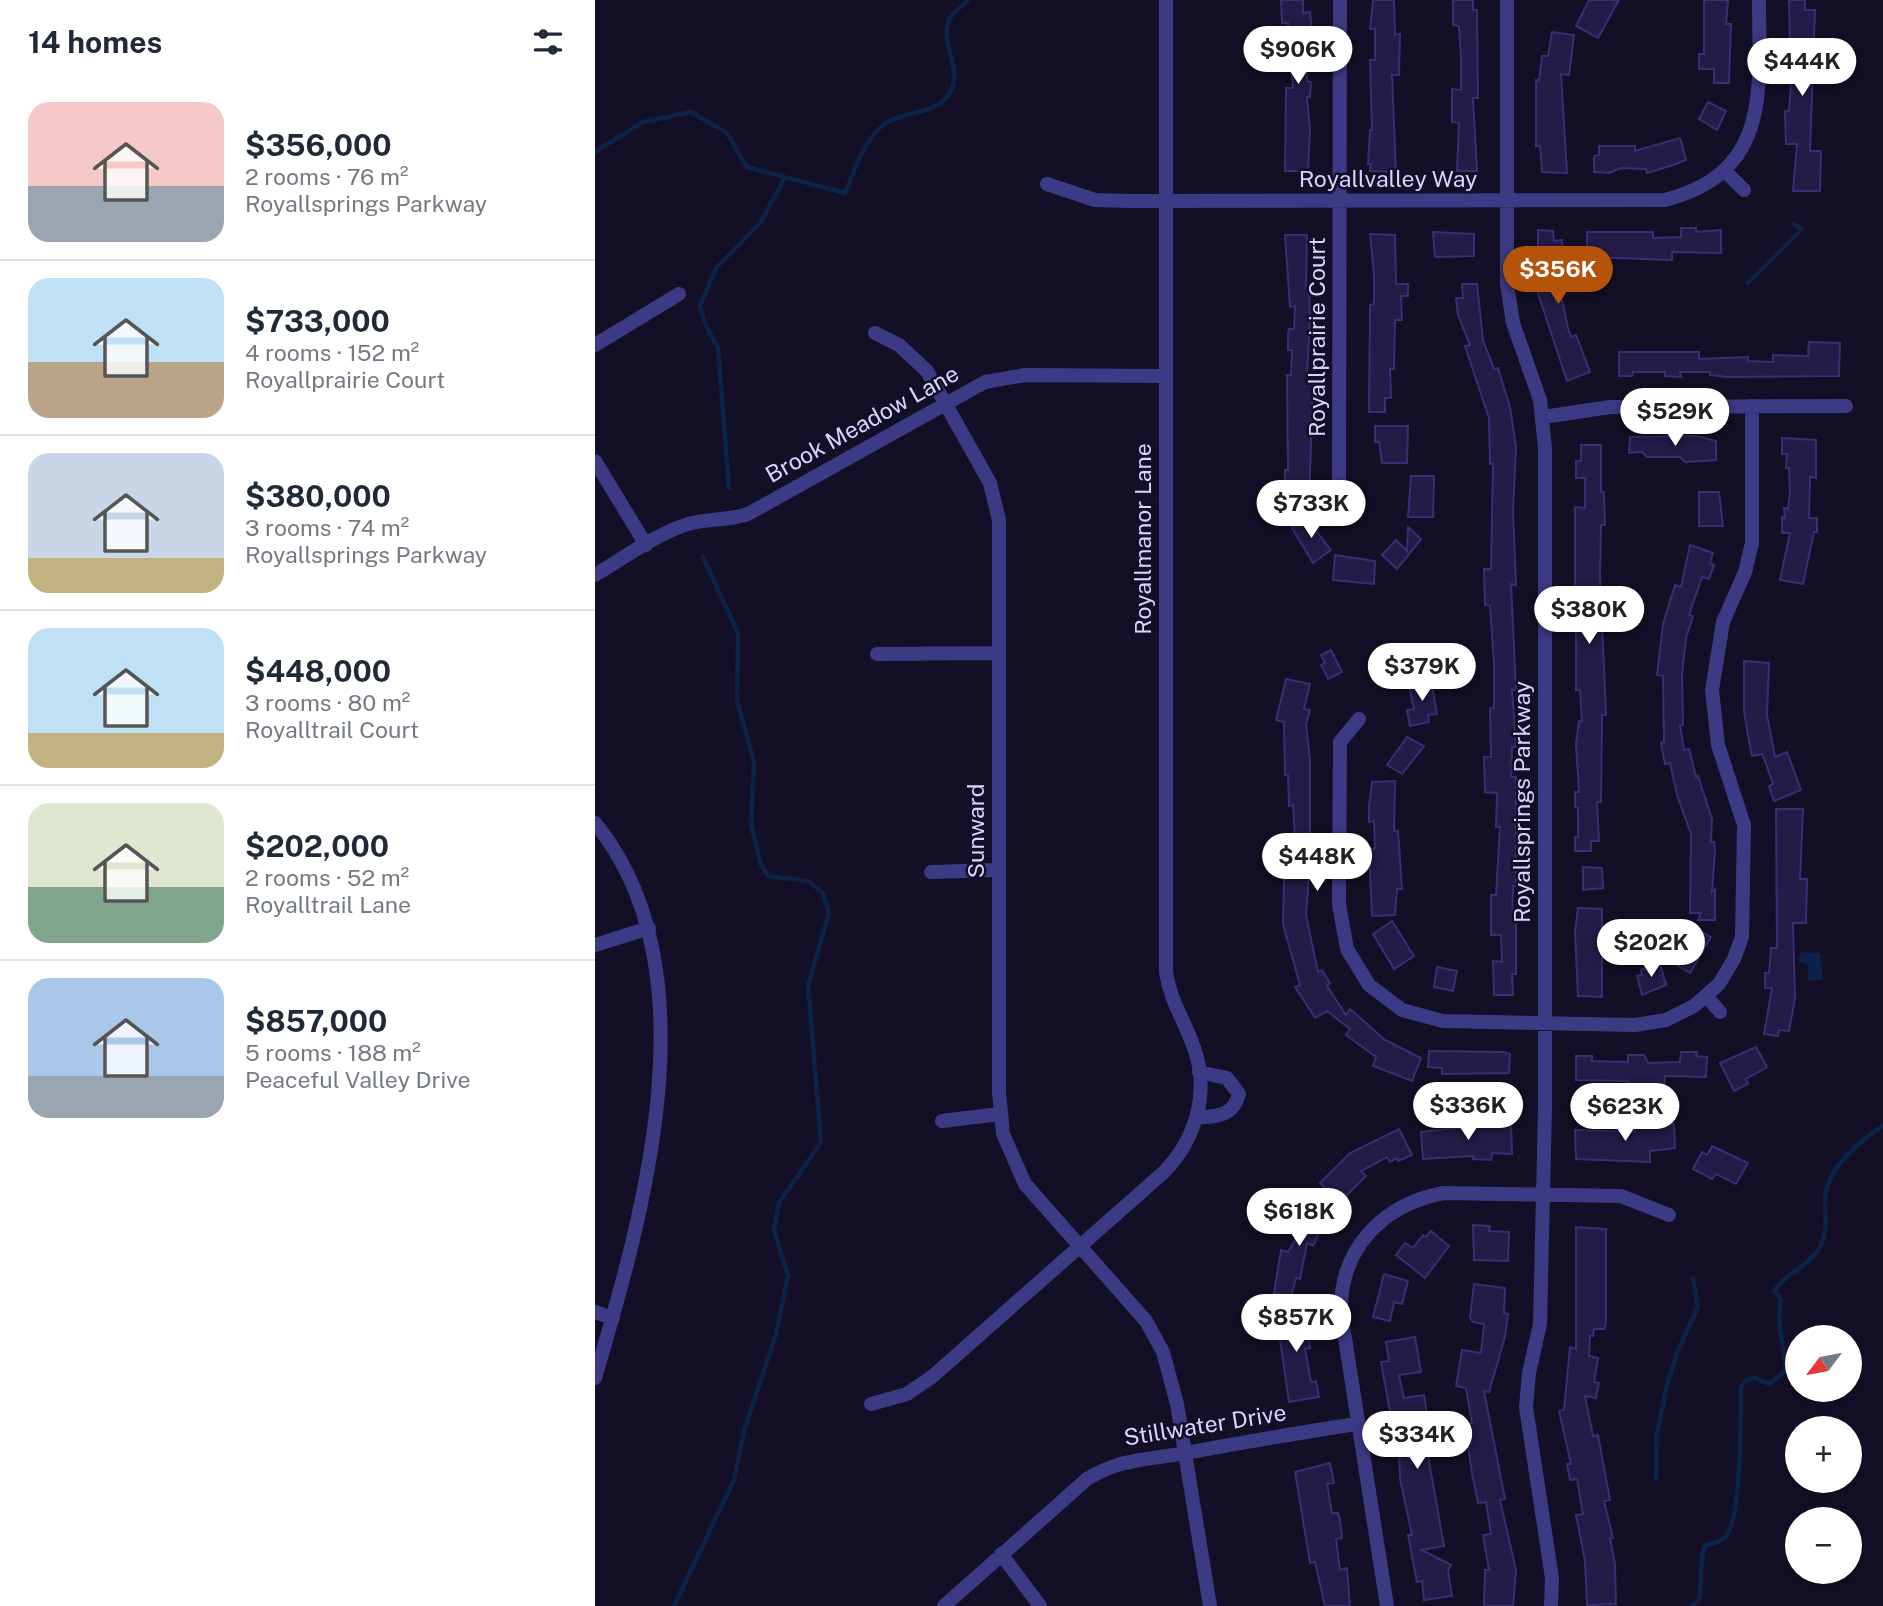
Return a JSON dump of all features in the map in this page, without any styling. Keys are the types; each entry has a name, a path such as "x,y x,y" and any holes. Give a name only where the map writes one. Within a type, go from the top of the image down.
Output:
{"street":[{"name":"Royallmanor Lane","path":"871,1404 899,1398 919,1388 1171,1164 1189,1139 1197,1118 1199,1072 1194,1047 1172,1001 1166,972 1166,0"},
{"name":"Royallprairie Court","path":"1340,0 1339,487 1343,495 1357,508"},
{"name":"Royallsprings Parkway","path":"1507,0 1507,284 1510,311 1535,382 1543,417 1545,1024 1540,1322 1527,1383 1526,1413 1552,1578 1551,1606"},
{"name":"Royallvalley Way","path":"1047,184 1095,201 1661,201 1700,188 1724,170 1746,143 1755,120 1759,99 1759,0"},
{"path":"1724,170 1744,190"},
{"path":"595,345 679,295"},
{"name":"Sunward","path":"875,332 915,358 927,371 996,500 1000,1114 1008,1152 1024,1184 1146,1321 1155,1336 1177,1404 1210,1606"},
{"name":"Brook Meadow Lane","path":"595,575 646,544 688,524 729,520 748,514 976,386 1004,376 1166,376"},
{"path":"1359,719 1345,731 1340,742 1340,915 1347,948 1357,968 1379,995 1398,1008 1443,1021 1545,1024 1657,1022 1685,1012 1706,996 1719,984 1734,960 1744,924 1744,825 1718,745 1712,691 1723,622 1745,572 1752,543 1752,406"},
{"path":"1543,417 1610,407 1846,406"},
{"path":"595,461 646,544"},
{"path":"877,654 999,653"},
{"path":"595,823 625,869 649,928 659,985 663,1034 657,1108 613,1318 595,1378"},
{"path":"931,872 998,870"},
{"path":"595,945 649,928"},
{"path":"1706,996 1720,1012"},
{"path":"1197,1118 1220,1116 1230,1111 1239,1094 1227,1078 1199,1072"},
{"path":"942,1121 1000,1114"},
{"path":"1387,1606 1357,1424 1341,1299 1347,1266 1369,1232 1389,1214 1425,1197 1463,1192 1621,1196 1669,1215"},
{"path":"595,1312 613,1318"},
{"name":"Stillwater Drive","path":"944,1606 1087,1479 1123,1460 1186,1453 1357,1424"},
{"path":"1001,1554 1040,1606"}],"water":[{"path":"1801,952 1820,953 1823,980 1808,981 1808,965 1798,961"}],"building":[{"path":"1281,0 1303,0 1303,13 1310,12 1313,42 1307,56 1307,81 1311,82 1310,97 1307,97 1310,131 1308,171 1285,171 1286,88 1293,88 1288,23 1282,23"},
{"path":"1373,0 1394,0 1395,35 1400,34 1399,75 1392,75 1396,172 1370,171 1371,164 1368,164 1372,130 1370,60 1375,60 1375,29 1370,29"},
{"path":"1453,0 1473,0 1473,10 1477,10 1478,98 1473,98 1477,171 1457,171 1459,123 1452,122 1452,89 1461,90 1461,58 1459,26 1453,25"},
{"path":"1589,0 1619,0 1598,38 1576,26"},
{"path":"1704,0 1728,0 1726,24 1731,24 1729,83 1714,83 1714,69 1699,69 1699,54 1704,54"},
{"path":"1789,0 1805,0 1805,10 1815,10 1810,151 1821,151 1820,191 1793,191 1797,144 1786,144 1785,111 1789,111 1791,82"},
{"path":"1552,32 1574,35 1569,75 1561,74 1567,173 1542,172 1540,146 1536,146 1536,80 1539,81 1542,56 1548,56"},
{"path":"1708,102 1726,111 1717,130 1699,119"},
{"path":"1680,138 1686,160 1647,173 1646,169 1621,168 1609,173 1594,172 1594,156 1599,155 1599,146 1635,146 1635,151"},
{"path":"1681,228 1696,228 1696,232 1721,230 1721,253 1672,252 1672,260 1587,257 1587,232 1653,232 1653,238 1681,237"},
{"path":"1538,230 1553,231 1554,241 1562,240 1563,277 1550,277 1556,302 1562,300 1569,332 1571,337 1576,335 1590,372 1567,381 1538,293"},
{"path":"1433,232 1474,234 1474,256 1435,257"},
{"path":"1370,234 1395,235 1396,284 1408,284 1408,296 1401,296 1402,320 1395,320 1394,369 1390,369 1391,398 1385,398 1385,412 1369,412 1370,305 1374,304"},
{"path":"1285,235 1307,235 1306,286 1309,286 1310,319 1307,375 1313,374 1309,510 1284,510 1285,470 1288,470 1287,375 1291,375 1292,350 1288,350 1288,336 1289,329 1294,329 1295,306 1290,307"},
{"path":"1462,284 1477,284 1483,340 1494,369 1498,368 1510,407 1516,447 1513,511 1516,585 1511,584 1516,690 1512,690 1516,747 1512,747 1511,777 1516,777 1516,886 1513,886 1512,919 1516,919 1516,974 1512,974 1513,995 1494,995 1493,961 1502,962 1501,935 1491,935 1491,895 1496,895 1500,827 1496,827 1497,793 1485,792 1484,757 1491,757 1490,708 1494,708 1490,606 1485,605 1484,569 1491,569 1493,464 1490,464 1489,418 1465,346 1470,345 1458,315 1456,298 1463,298"},
{"path":"1809,342 1840,343 1839,376 1728,377 1710,375 1710,372 1680,372 1681,377 1665,376 1665,372 1633,372 1632,376 1619,376 1619,352 1699,352 1699,359 1748,357 1748,361 1773,362 1773,355 1808,356"},
{"path":"1375,426 1408,426 1407,463 1382,463 1379,442 1375,442"},
{"path":"1697,436 1716,441 1716,460 1685,462 1680,457 1647,457 1642,452 1629,453 1630,437"},
{"path":"1782,438 1816,440 1816,478 1810,477 1809,518 1817,518 1817,532 1814,532 1803,584 1780,580 1790,533 1782,533 1782,517 1785,518 1784,508 1788,509 1790,493 1787,454 1782,454"},
{"path":"1581,445 1601,445 1601,492 1604,492 1605,525 1601,525 1600,574 1606,715 1602,715 1601,802 1597,802 1599,841 1591,841 1591,851 1575,851 1578,808 1575,807 1575,792 1579,792 1576,745 1579,721 1582,721 1580,690 1576,690 1578,627 1575,507 1585,508 1585,478 1576,478 1576,461 1581,461"},
{"path":"1411,476 1434,476 1433,517 1408,517"},
{"path":"1699,492 1719,492 1723,526 1699,526"},
{"path":"1306,518 1331,550 1313,563 1292,528"},
{"path":"1408,527 1421,539 1397,569 1382,555 1396,540 1407,551"},
{"path":"1690,545 1713,553 1710,563 1714,565 1709,579 1702,577 1689,615 1693,616 1686,638 1682,675 1683,725 1680,725 1684,750 1689,749 1712,819 1711,842 1714,842 1715,850 1712,892 1715,889 1715,920 1698,920 1701,913 1690,913 1691,834 1677,795 1670,763 1665,764 1661,743 1664,742 1663,676 1657,675 1663,624 1675,585 1681,587"},
{"path":"1335,555 1375,561 1374,584 1333,580"},
{"path":"1380,647 1411,662 1402,680 1386,671 1383,676 1369,668"},
{"path":"1331,650 1342,672 1328,679 1321,665 1325,663 1321,655"},
{"path":"1744,661 1769,663 1767,715 1775,757 1787,752 1801,790 1774,801 1769,786 1773,784 1762,754 1752,756 1744,712"},
{"path":"1286,679 1310,684 1304,709 1310,710 1306,725 1310,760 1310,863 1306,915 1318,972 1322,970 1330,983 1327,986 1346,1015 1350,1009 1385,1040 1421,1058 1412,1081 1373,1066 1376,1057 1346,1035 1350,1029 1327,1011 1315,1018 1295,987 1300,985 1283,924 1285,838 1295,838 1293,805 1289,806 1288,775 1285,775 1284,722 1276,720"},
{"path":"1431,680 1437,714 1428,715 1429,722 1410,726 1407,710 1414,709 1409,686"},
{"path":"1407,737 1424,746 1402,774 1387,765"},
{"path":"1395,781 1394,831 1398,831 1402,889 1397,889 1395,915 1372,916 1369,849 1375,849 1374,821 1369,822 1369,806 1372,782"},
{"path":"1776,809 1803,809 1800,879 1807,879 1806,923 1793,923 1795,998 1789,1031 1779,1030 1778,1036 1764,1034 1772,988 1765,988 1765,973 1769,973 1771,948 1777,948"},
{"path":"1583,867 1602,868 1603,888 1583,890"},
{"path":"1578,908 1602,909 1602,997 1578,996 1575,932"},
{"path":"1392,921 1414,956 1394,969 1373,934"},
{"path":"1693,928 1711,937 1690,973 1677,965"},
{"path":"1660,964 1666,985 1642,995 1637,976 1642,975 1641,970"},
{"path":"1437,967 1457,971 1453,991 1434,987"},
{"path":"1756,1047 1767,1067 1746,1079 1748,1084 1734,1091 1720,1063"},
{"path":"1429,1051 1503,1052 1510,1054 1509,1073 1442,1074 1442,1068 1428,1067"},
{"path":"1681,1052 1697,1052 1696,1056 1707,1057 1706,1077 1665,1076 1664,1087 1628,1086 1628,1081 1576,1080 1576,1056 1592,1056 1592,1061 1628,1062 1628,1055 1644,1055 1648,1063 1680,1062"},
{"path":"1474,1123 1511,1124 1512,1154 1492,1153 1491,1160 1473,1159 1473,1156 1423,1159 1421,1132 1474,1126"},
{"path":"1635,1124 1674,1124 1675,1148 1650,1151 1650,1162 1576,1159 1575,1130 1635,1132"},
{"path":"1399,1129 1412,1155 1390,1162 1387,1157 1361,1171 1366,1176 1339,1203 1320,1183 1350,1153"},
{"path":"1712,1146 1748,1163 1736,1184 1716,1174 1712,1179 1693,1169 1702,1152 1707,1155"},
{"path":"1307,1200 1329,1213 1313,1246 1307,1243 1300,1279 1296,1278 1291,1297 1274,1293 1281,1250 1288,1252 1303,1226 1295,1221"},
{"path":"1473,1225 1490,1226 1489,1231 1509,1232 1508,1261 1474,1260"},
{"path":"1576,1227 1606,1229 1605,1329 1594,1329 1593,1336 1590,1336 1589,1356 1598,1358 1594,1382 1599,1383 1596,1398 1585,1396 1593,1436 1598,1435 1610,1500 1604,1501 1613,1538 1610,1538 1615,1564 1616,1604 1587,1605 1585,1561 1576,1515 1583,1514 1577,1479 1570,1480 1567,1464 1571,1464 1559,1411 1564,1410 1570,1347 1576,1349"},
{"path":"1431,1231 1449,1246 1425,1278 1396,1255 1405,1243 1413,1248 1423,1235 1426,1237"},
{"path":"1384,1274 1408,1281 1402,1304 1394,1302 1390,1321 1373,1317"},
{"path":"1474,1284 1505,1288 1504,1313 1508,1314 1505,1337 1489,1392 1484,1391 1505,1499 1500,1500 1516,1570 1513,1606 1484,1606 1485,1570 1489,1570 1483,1535 1491,1534 1486,1502 1478,1503 1472,1473 1465,1424 1472,1423 1466,1388 1456,1386 1462,1350 1481,1353 1484,1324 1473,1322 1470,1318"},
{"path":"1305,1307 1310,1348 1305,1349 1311,1382 1316,1381 1319,1397 1289,1402 1276,1312"},
{"path":"1415,1337 1421,1372 1399,1375 1404,1398 1424,1395 1430,1433 1424,1433 1444,1546 1422,1550 1451,1565 1448,1570 1452,1596 1424,1600 1422,1581 1417,1582 1408,1535 1412,1535 1400,1479 1399,1448 1408,1447 1401,1415 1391,1417 1381,1362 1389,1361 1386,1342"},
{"path":"1330,1463 1334,1483 1327,1484 1332,1513 1338,1513 1340,1520 1342,1538 1336,1539 1340,1570 1347,1568 1350,1606 1325,1606 1315,1562 1310,1563 1295,1472"}],"waterway":[{"path":"595,152 643,122 691,112 727,133 747,167 845,193 861,155 878,129 894,119 935,106 949,94 954,76 947,29 950,17 968,0"},
{"path":"729,488 718,348 705,324 700,306 716,268 761,222 785,177"},
{"path":"1794,224 1801,229"},
{"path":"1748,283 1802,229"},
{"path":"674,1606 734,1480 744,1431 776,1334 788,1276 774,1230 779,1203 821,1142 808,985 829,913 823,893 808,881 768,876 761,865 751,824 754,762 737,700 738,633 703,557"},
{"path":"1691,1606 1699,1600 1705,1545 1718,1542 1728,1533 1736,1505 1741,1387 1746,1380 1755,1378 1769,1384 1786,1371 1780,1326 1781,1299 1774,1291 1784,1279 1810,1260 1820,1247 1825,1230 1827,1189 1837,1167 1854,1148 1883,1126"},
{"path":"1656,1478 1657,1434 1667,1385 1678,1350 1698,1307 1693,1278"}]}
